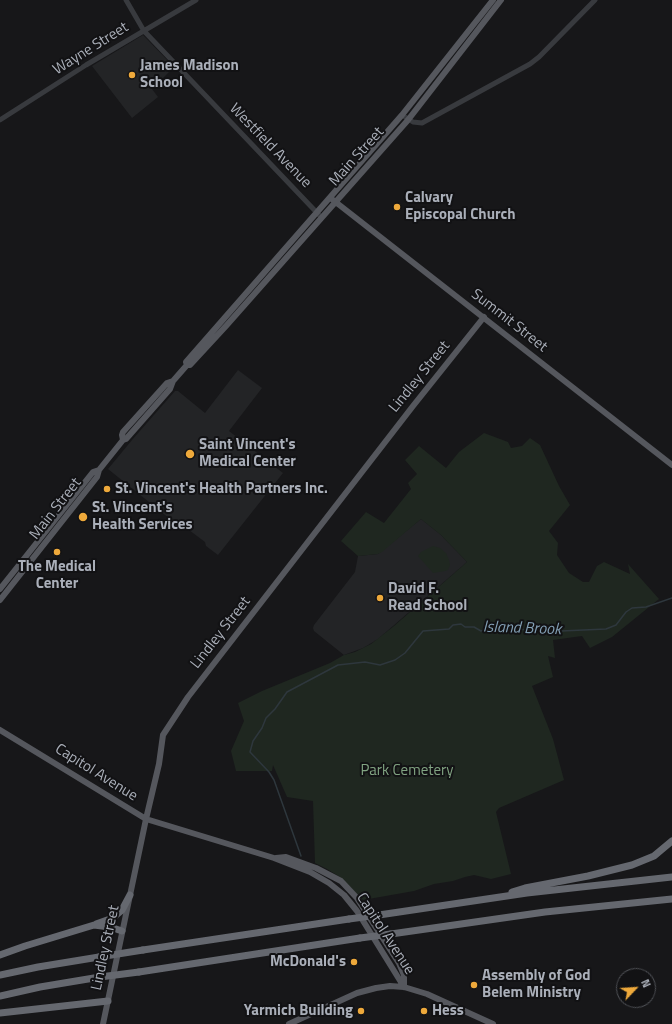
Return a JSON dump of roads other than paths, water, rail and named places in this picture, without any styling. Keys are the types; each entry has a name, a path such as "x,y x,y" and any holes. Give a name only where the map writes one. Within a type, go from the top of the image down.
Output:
{"highway":[{"path":"497,897 525,888 588,876 637,864 658,853 672,841"},
{"path":"0,975 38,967 143,950 497,897 672,877"},
{"path":"0,955 110,919 119,913 130,895"},
{"path":"0,996 40,987 100,977 360,938 545,912 672,899"},
{"path":"94,925 110,927 122,931"},
{"path":"0,1013 108,1001"}],"main road":[{"name":"Main Street","path":"0,600 97,477 99,470 123,440 123,432 167,383 173,381 186,365 186,362 223,324 332,200 402,115 493,0"},
{"name":"Main Street","path":"332,200 408,120 501,0"},
{"name":"Summit Street","path":"332,200 672,465"},
{"name":"Lindley Street","path":"103,1024 159,764 163,735 188,697 413,406 484,317"},
{"name":"Main Street","path":"0,589 93,472 99,470"},
{"name":"Capitol Avenue","path":"0,730 146,819 274,858 286,857 316,868 341,881 358,898 399,963 404,975 404,988"},
{"path":"289,1024 357,992 379,987 404,988 427,994 493,1024"}],"street":[{"name":"Westfield Avenue","path":"126,0 144,31 319,215"},
{"name":"Wayne Street","path":"0,120 86,65 196,0"},
{"path":"402,115 408,120 422,123 530,64 539,57 595,0"}],"waterway":[{"name":"Island Brook","path":"301,856 274,780 269,772 250,752 253,741 262,728 266,718 275,709 287,692 338,665 365,662 380,665 395,660 405,653 423,631 449,629 453,625 461,624 465,627 474,627 481,631 494,627 561,631 606,629 616,625 626,612 632,608 646,607 672,598"}],"place":[{"name":"James Madison School","path":"132,75"},
{"name":"Calvary Episcopal Church","path":"397,207"},
{"name":"Saint Vincent's Medical Center","path":"190,454"},
{"name":"St. Vincent's Health Partners Inc.","path":"107,489"},
{"name":"St. Vincent's Health Services","path":"83,517"},
{"name":"The Medical Center","path":"57,552"},
{"name":"David F. Read School","path":"380,598"},
{"name":"McDonald's","path":"354,962"},
{"name":"Assembly of God Belem Ministry","path":"474,985"},
{"name":"Yarmich Building","path":"361,1011"},
{"name":"Hess","path":"424,1011"}],"park label":[{"name":"Park Cemetery","path":"407,771"}]}
